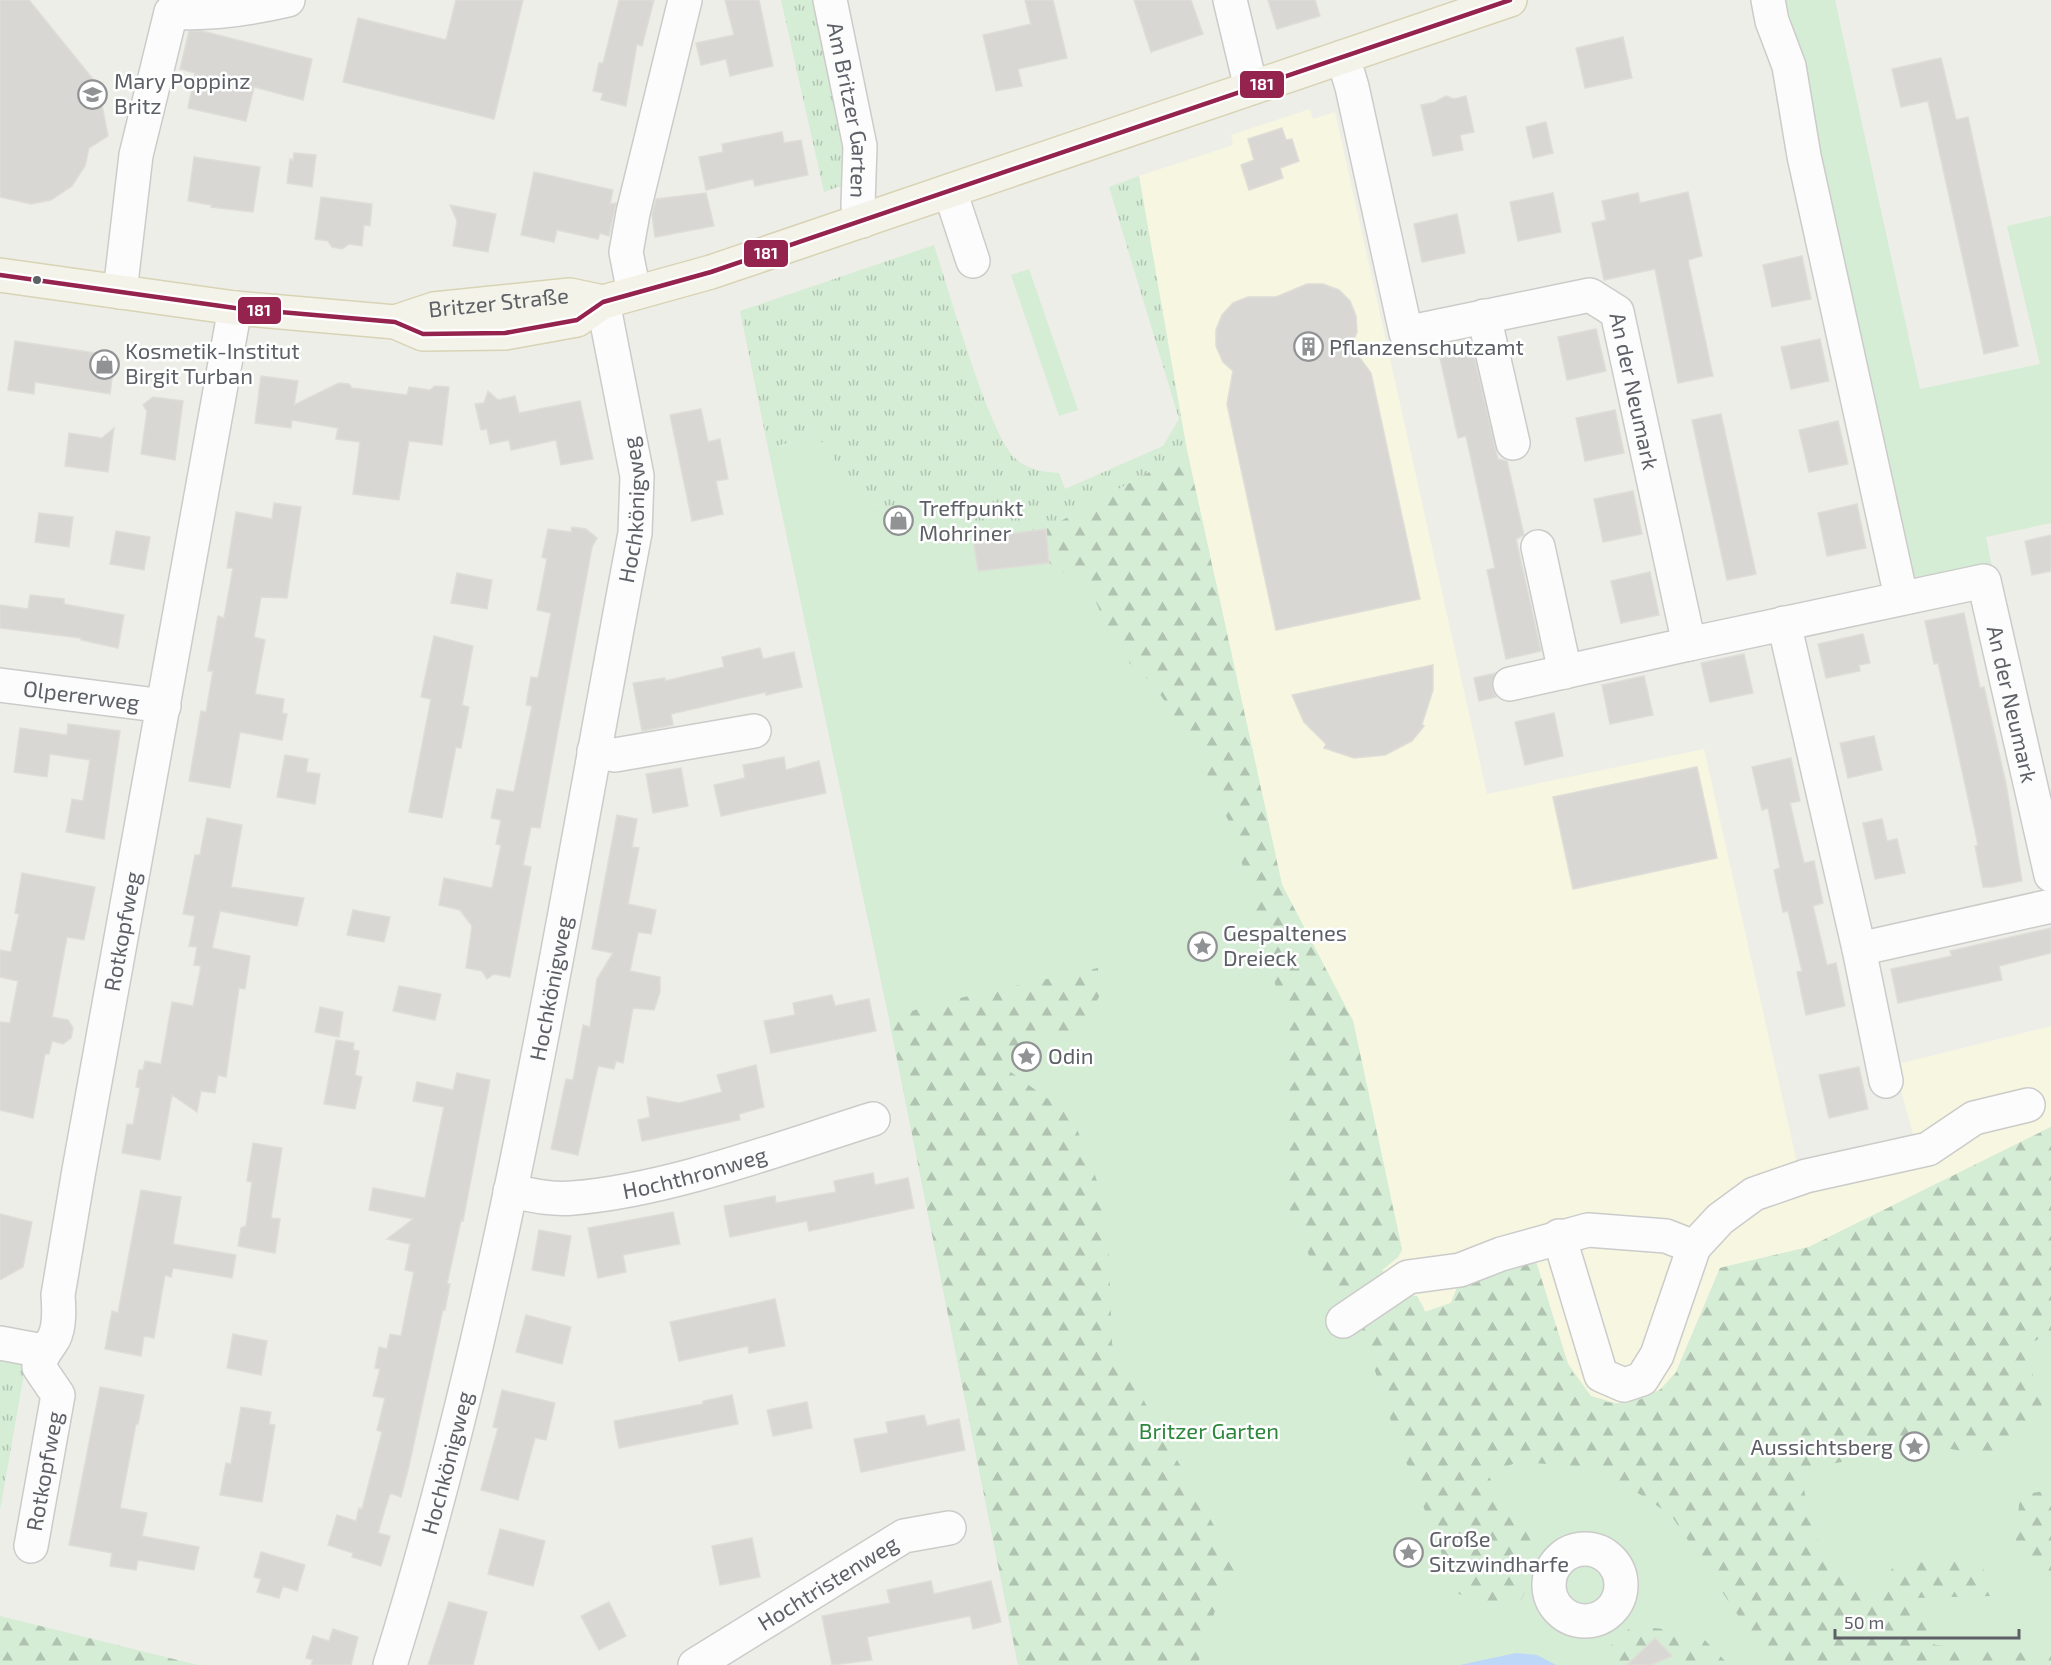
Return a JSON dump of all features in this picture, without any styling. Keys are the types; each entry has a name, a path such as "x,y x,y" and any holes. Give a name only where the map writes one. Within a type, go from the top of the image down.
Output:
{"main road":[{"name":"Britzer Straße","path":"0,275 235,308 395,322 423,334 506,333 577,321 603,302 711,272 1510,0"}],"street":[{"path":"120,292 136,155 171,12 209,13 260,7 288,0"},
{"path":"634,293 626,252 685,0"},
{"name":"Am Britzer Garten","path":"830,0 860,146 858,205 862,221"},
{"path":"1230,0 1251,88"},
{"path":"1768,0 1772,21 1790,66 1804,156 1901,597"},
{"name":"An der Neumark","path":"1343,57 1352,87 1406,333 1590,295 1617,312 1689,644"},
{"path":"950,191 973,261"},
{"name":"Hochkönigweg","path":"390,1665 447,1472 510,1191 635,533 638,504 637,476 603,302"},
{"name":"Rotkopfweg","path":"31,1546 58,1395 39,1367 43,1351 54,1337 59,1315 58,1295 79,1170 235,308"},
{"path":"1484,316 1513,443"},
{"path":"1538,548 1565,672"},
{"name":"An der Neumark","path":"1510,684 1901,597 1984,581 2051,875"},
{"path":"1784,623 1859,949 1886,1081"},
{"name":"Olpererweg","path":"0,685 164,706"},
{"path":"594,751 615,755 754,731"},
{"path":"1859,949 2051,906"},
{"path":"1559,1236 1601,1375 1624,1385 1642,1379 1657,1355 1694,1246 1720,1219 1754,1194 1806,1176 1928,1149 1974,1119 2028,1105"},
{"name":"Hochthronweg","path":"510,1191 572,1198 636,1188 681,1178 873,1119"},
{"path":"1343,1321 1408,1276 1460,1270 1501,1254 1559,1236 1588,1230 1636,1232 1666,1236 1694,1246"},
{"path":"0,1343 43,1351"},
{"name":"Hochtristenweg","path":"707,1661 904,1536 949,1528"}],"shaded area":[{"name":"Pflanzenschutzamt","path":"1310,109 1313,119 1335,112 1487,794 1704,749 1797,1163 1914,1137 1894,1065 2051,1026 2051,1127 1809,1247 1720,1268 1676,1372 1660,1390 1622,1405 1590,1396 1576,1378 1568,1364 1534,1255 1457,1288 1451,1303 1425,1312 1422,1303 1400,1295 1382,1270 1398,1257 1402,1250 1353,1021 1282,885 1187,451 1139,176 1233,145 1231,135"}],"green space":[{"path":"781,0 818,0 857,180 824,192"},
{"path":"1786,0 1835,0 1920,389 2040,364 2007,226 2051,216 2051,523 1986,537 1992,567 1924,582 1902,568 1908,562 1891,471 1880,471 1867,400 1874,392"},
{"path":"1139,176 1187,451 1046,529 973,539 953,510 868,505 817,436 768,448 740,311 934,245 982,392 1005,445 1016,459 1031,468 1059,473 1065,489 1163,446 1179,419 1109,187"},
{"path":"1029,269 1078,410 1059,416 1011,275"},
{"name":"Britzer Garten","path":"817,436 868,505 953,510 1046,529 1187,451 1282,885 1353,1021 1402,1250 1398,1257 1382,1270 1400,1295 1417,1296 1425,1312 1451,1303 1457,1288 1568,1364 1591,1396 1622,1405 1660,1390 1676,1372 1720,1268 1809,1247 2051,1127 2051,1665 1018,1665 889,1019 768,448"},
{"path":"1187,451 1282,885 1353,1021 1402,1250 1398,1257 1382,1270 1400,1295 1417,1296 1425,1312 1451,1303 1457,1288 1464,1281 1534,1255 1568,1364 1578,1382 1592,1397 1603,1401 1615,1403 1639,1400 1661,1389 1677,1371 1720,1268 1809,1247 2051,1127 2051,1333 2024,1346 2042,1405 1995,1457 1923,1444 1800,1471 1814,1536 1872,1598 1896,1563 1981,1561 1991,1596 1912,1598 1935,1645 2026,1653 2051,1642 2051,1665 1788,1665 1749,1632 1671,1515 1600,1468 1519,1462 1486,1473 1533,1539 1525,1560 1525,1593 1517,1606 1493,1609 1457,1593 1394,1431 1352,1298 1314,1267 1290,1212 1285,1147 1290,1038 1233,831 1191,739 1152,683 1126,660 1111,637 1091,590 1049,563 1046,529"},
{"path":"1098,968 1099,997 1072,1041 1024,1033 1005,1068 1072,1116 1107,1207 1112,1344 1240,1572 1223,1590 1203,1643 1198,1665 1018,1665 889,1019 932,1004"},
{"path":"0,1352 27,1357 0,1510"},
{"path":"2051,1490 2051,1588 2015,1545 2020,1495"},
{"path":"0,1616 198,1665 0,1665"},
{"path":"1632,1626 1697,1632 1729,1665 1607,1665 1600,1656"}],"water":[{"path":"1516,1653 1537,1655 1556,1665 1460,1665"}],"building":[{"path":"0,0 29,0 92,78 102,105 108,136 89,148 85,166 72,186 51,200 31,204 0,197"},
{"path":"456,0 523,0 494,119 343,82 358,18 446,40"},
{"path":"619,0 654,0 642,46 637,44 626,106 601,100 603,93 593,91 599,63 603,63"},
{"path":"725,0 759,0 773,66 730,76 726,59 701,65 696,43 734,35"},
{"path":"1025,0 1053,0 1067,58 1018,69 1022,86 996,91 983,35 1031,24"},
{"path":"1134,0 1191,0 1203,34 1151,52"},
{"path":"1268,0 1315,0 1320,16 1277,29"},
{"path":"189,31 202,31 312,59 303,100 254,87 246,121 188,108 195,73 180,69"},
{"path":"1623,37 1632,78 1585,88 1576,48"},
{"path":"1941,58 1956,120 1968,117 2018,346 1984,354 1928,101 1901,107 1892,69"},
{"path":"1446,96 1454,99 1466,96 1474,132 1460,135 1463,150 1433,156 1421,105 1435,102"},
{"path":"1546,122 1553,153 1533,158 1526,127"},
{"path":"1282,128 1286,140 1292,139 1299,161 1280,168 1283,178 1249,190 1241,165 1254,160 1248,139"},
{"path":"782,132 784,143 801,140 808,175 755,186 753,179 706,190 699,157 723,152 722,144"},
{"path":"294,153 316,155 312,187 287,183 290,159 293,160"},
{"path":"194,157 260,167 253,212 211,207 211,205 188,201"},
{"path":"534,172 613,190 610,204 616,203 609,236 600,233 598,239 557,230 554,242 521,235"},
{"path":"1688,192 1702,256 1688,260 1713,376 1678,383 1655,269 1604,280 1592,223 1606,220 1602,201 1638,193 1640,203"},
{"path":"706,193 714,226 655,237 652,215 656,199"},
{"path":"1553,193 1561,232 1518,241 1510,202"},
{"path":"321,197 372,204 370,226 364,225 362,246 349,244 342,249 332,247 328,241 315,239"},
{"path":"450,205 496,214 488,252 453,246 457,221"},
{"path":"1457,214 1465,253 1422,262 1414,224"},
{"path":"1802,256 1811,299 1772,307 1763,265"},
{"path":"1307,284 1323,284 1339,290 1350,301 1356,316 1357,332 1351,346 1371,373 1420,599 1276,630 1227,404 1233,371 1223,362 1216,346 1216,330 1222,315 1233,303 1248,297 1276,297"},
{"path":"1596,329 1606,371 1567,380 1558,337"},
{"path":"1820,339 1829,381 1791,389 1781,347"},
{"path":"15,341 115,356 110,394 35,382 34,394 8,390"},
{"path":"1473,351 1498,459 1507,461 1524,535 1516,539 1541,651 1506,659 1487,570 1495,568 1466,436 1458,438 1440,358"},
{"path":"261,376 298,381 294,405 339,383 349,384 352,388 407,395 409,387 430,390 435,386 449,387 442,445 409,441 399,500 353,494 360,442 336,439 338,428 292,420 291,428 255,423"},
{"path":"488,391 498,400 515,396 519,413 580,401 593,459 561,465 556,440 511,450 509,440 490,444 487,429 481,430 475,404 484,403"},
{"path":"153,397 183,401 175,460 141,454 147,411 143,405"},
{"path":"701,409 708,442 720,439 728,479 716,481 723,514 692,521 670,415"},
{"path":"1615,410 1624,453 1585,461 1576,418"},
{"path":"1721,414 1756,574 1727,580 1692,420"},
{"path":"1838,421 1848,464 1809,472 1799,430"},
{"path":"114,428 108,472 65,466 69,433 102,438"},
{"path":"1633,491 1642,534 1603,542 1594,499"},
{"path":"274,503 301,507 287,598 261,597 254,637 265,640 255,694 284,699 282,713 287,714 282,740 240,732 230,788 189,781 201,711 206,712 213,671 208,671 218,616 224,618 233,568 227,568 236,512 272,519"},
{"path":"1857,504 1866,548 1827,556 1818,513"},
{"path":"39,513 73,517 69,547 35,542"},
{"path":"572,527 586,529 597,538 592,547 540,828 531,827 523,865 531,867 510,977 494,974 487,979 482,971 466,968 472,926 460,910 439,905 444,878 492,888 501,845 496,844 501,820 491,818 497,789 514,792 532,706 526,705 531,677 538,678 551,613 537,610 547,559 542,557 548,529 571,532"},
{"path":"1046,529 1049,563 978,571 973,539"},
{"path":"116,531 150,537 144,570 110,564"},
{"path":"2051,535 2051,571 2032,575 2025,541"},
{"path":"1650,572 1659,615 1621,623 1611,581"},
{"path":"457,573 492,580 487,609 451,603"},
{"path":"30,595 64,599 64,604 124,615 118,648 81,640 81,638 0,628 0,605 28,609"},
{"path":"1964,613 1980,688 1984,687 2006,784 2022,881 1992,887 1983,887 1975,846 1978,845 1955,738 1938,663 1934,664 1925,621"},
{"path":"1863,634 1870,663 1859,665 1860,671 1826,678 1818,644"},
{"path":"434,636 473,646 462,705 469,707 461,748 456,747 442,818 409,812 431,699 421,697"},
{"path":"760,648 763,659 794,652 802,687 766,695 766,692 671,714 673,725 642,731 633,683 665,678 665,681 724,667 722,657"},
{"path":"1744,654 1753,693 1710,702 1701,663"},
{"path":"1433,665 1433,690 1422,724 1424,726 1412,741 1385,755 1354,758 1324,748 1326,744 1304,722 1292,695"},
{"path":"1496,673 1492,688 1496,697 1479,701 1474,678"},
{"path":"1644,676 1653,715 1610,724 1602,685"},
{"path":"1554,713 1563,756 1525,765 1515,722"},
{"path":"68,724 120,731 104,839 66,832 72,799 83,801 90,760 50,754 47,777 14,772 20,728 67,735"},
{"path":"1874,736 1882,770 1848,778 1840,743"},
{"path":"285,755 308,759 306,772 320,774 315,804 277,797"},
{"path":"784,757 786,770 819,761 826,793 721,816 714,785 745,778 743,765"},
{"path":"1791,758 1800,801 1790,803 1804,863 1814,861 1823,903 1813,906 1827,965 1836,963 1845,1006 1806,1015 1797,972 1802,971 1788,911 1783,912 1774,870 1780,868 1768,808 1762,810 1752,767"},
{"path":"1697,767 1717,858 1573,889 1553,797"},
{"path":"681,768 688,806 653,813 646,774"},
{"path":"617,815 637,819 632,847 639,848 628,904 656,910 651,934 638,932 630,971 660,977 660,992 654,1010 633,1008 623,1063 616,1061 614,1069 598,1066 578,1155 551,1149 566,1079 573,1080 583,1025 590,1027 597,979 613,953 592,949"},
{"path":"207,818 242,825 231,887 304,898 297,926 220,911 212,948 250,956 245,989 239,988 226,1077 218,1075 215,1093 201,1091 197,1112 172,1095 160,1160 122,1153 127,1124 133,1125 140,1088 136,1087 139,1070 143,1070 145,1061 161,1064 172,1002 193,1006 201,966 194,965 197,947 189,946 195,916 183,914 195,855 200,855"},
{"path":"1882,819 1887,841 1897,839 1905,873 1875,879 1863,823"},
{"path":"22,873 95,887 84,940 67,937 52,1017 68,1020 73,1028 71,1038 63,1044 52,1041 49,1054 45,1054 33,1118 0,1110 0,1022 10,1023 18,981 0,977 0,950 11,952 19,914 15,913"},
{"path":"353,910 390,917 384,942 347,935"},
{"path":"2051,928 2051,953 1999,966 2002,980 1898,1003 1891,969 1952,956 1950,951"},
{"path":"399,986 441,994 435,1020 393,1011"},
{"path":"832,995 835,1006 869,999 876,1031 771,1053 764,1021 795,1015 793,1003"},
{"path":"320,1007 343,1012 339,1037 315,1032"},
{"path":"336,1040 354,1043 353,1050 359,1051 355,1075 362,1077 355,1109 324,1104"},
{"path":"756,1065 764,1107 739,1114 740,1120 642,1141 638,1120 650,1117 647,1097 679,1103 722,1092 717,1075"},
{"path":"1859,1067 1868,1109 1829,1118 1819,1075"},
{"path":"457,1073 490,1080 463,1221 461,1220 447,1284 450,1284 445,1310 443,1309 409,1466 401,1497 390,1493 378,1533 390,1536 381,1566 352,1557 353,1553 328,1545 337,1515 356,1521 359,1508 362,1509 382,1432 377,1430 385,1398 373,1396 380,1369 375,1368 379,1347 387,1349 390,1334 401,1336 414,1272 405,1270 410,1244 387,1239 413,1219 369,1210 373,1188 425,1198 444,1107 413,1101 417,1082 453,1090"},
{"path":"253,1143 282,1148 271,1218 280,1219 275,1253 238,1246 241,1228 246,1226 252,1182 247,1181"},
{"path":"873,1173 875,1185 908,1178 914,1208 809,1231 807,1221 730,1237 724,1206 775,1196 776,1203 836,1192 834,1181"},
{"path":"141,1190 181,1197 173,1244 236,1255 232,1278 173,1268 171,1277 165,1275 154,1338 144,1336 141,1356 105,1349 112,1311 118,1313"},
{"path":"673,1212 680,1244 623,1255 626,1272 598,1278 588,1228"},
{"path":"0,1214 32,1222 23,1267 0,1280"},
{"path":"539,1230 571,1236 564,1276 532,1270"},
{"path":"775,1299 785,1346 749,1353 748,1346 679,1361 670,1322"},
{"path":"526,1315 571,1327 562,1364 516,1352"},
{"path":"233,1334 267,1341 261,1375 227,1368"},
{"path":"100,1387 144,1395 138,1424 136,1424 120,1508 147,1513 142,1536 199,1547 194,1570 138,1560 136,1570 110,1566 112,1553 69,1545"},
{"path":"502,1390 555,1403 546,1440 535,1438 518,1500 481,1490 498,1428 493,1427"},
{"path":"732,1395 738,1424 619,1448 614,1421 703,1404 703,1401"},
{"path":"807,1402 812,1428 773,1436 767,1410"},
{"path":"241,1407 271,1412 269,1424 275,1425 262,1502 220,1495 226,1463 231,1464"},
{"path":"924,1415 927,1426 959,1419 965,1450 861,1472 854,1439 888,1433 886,1422"},
{"path":"500,1529 545,1541 533,1586 488,1574"},
{"path":"752,1538 760,1577 720,1585 712,1546"},
{"path":"261,1552 305,1565 297,1591 283,1586 279,1598 257,1592 261,1579 254,1577"},
{"path":"931,1581 934,1594 991,1581 1001,1622 973,1629 970,1616 867,1637 872,1660 832,1665 822,1616 890,1603 887,1590"},
{"path":"449,1602 487,1612 473,1665 428,1665"},
{"path":"609,1602 626,1636 599,1650 581,1616"},
{"path":"333,1629 358,1637 351,1665 311,1665 313,1660 306,1658 313,1636 329,1641"},
{"path":"1655,1638 1672,1656 1651,1665 1627,1665"}],"transit line":[{"name":"181","path":"0,275 235,308 395,322 423,334 505,333 577,320 603,302 711,272 1510,0"}],"place":[{"name":"Mary Poppinz Britz","path":"93,94"},
{"name":"Pflanzenschutzamt","path":"1308,347"},
{"name":"Kosmetik-Institut Birgit Turban","path":"104,364"},
{"name":"Treffpunkt Mohriner","path":"898,521"},
{"name":"Gespaltenes Dreieck","path":"1202,946"},
{"name":"Odin","path":"1027,1056"},
{"name":"Aussichtsberg","path":"1914,1447"},
{"name":"Große Sitzwindharfe","path":"1408,1552"}]}
